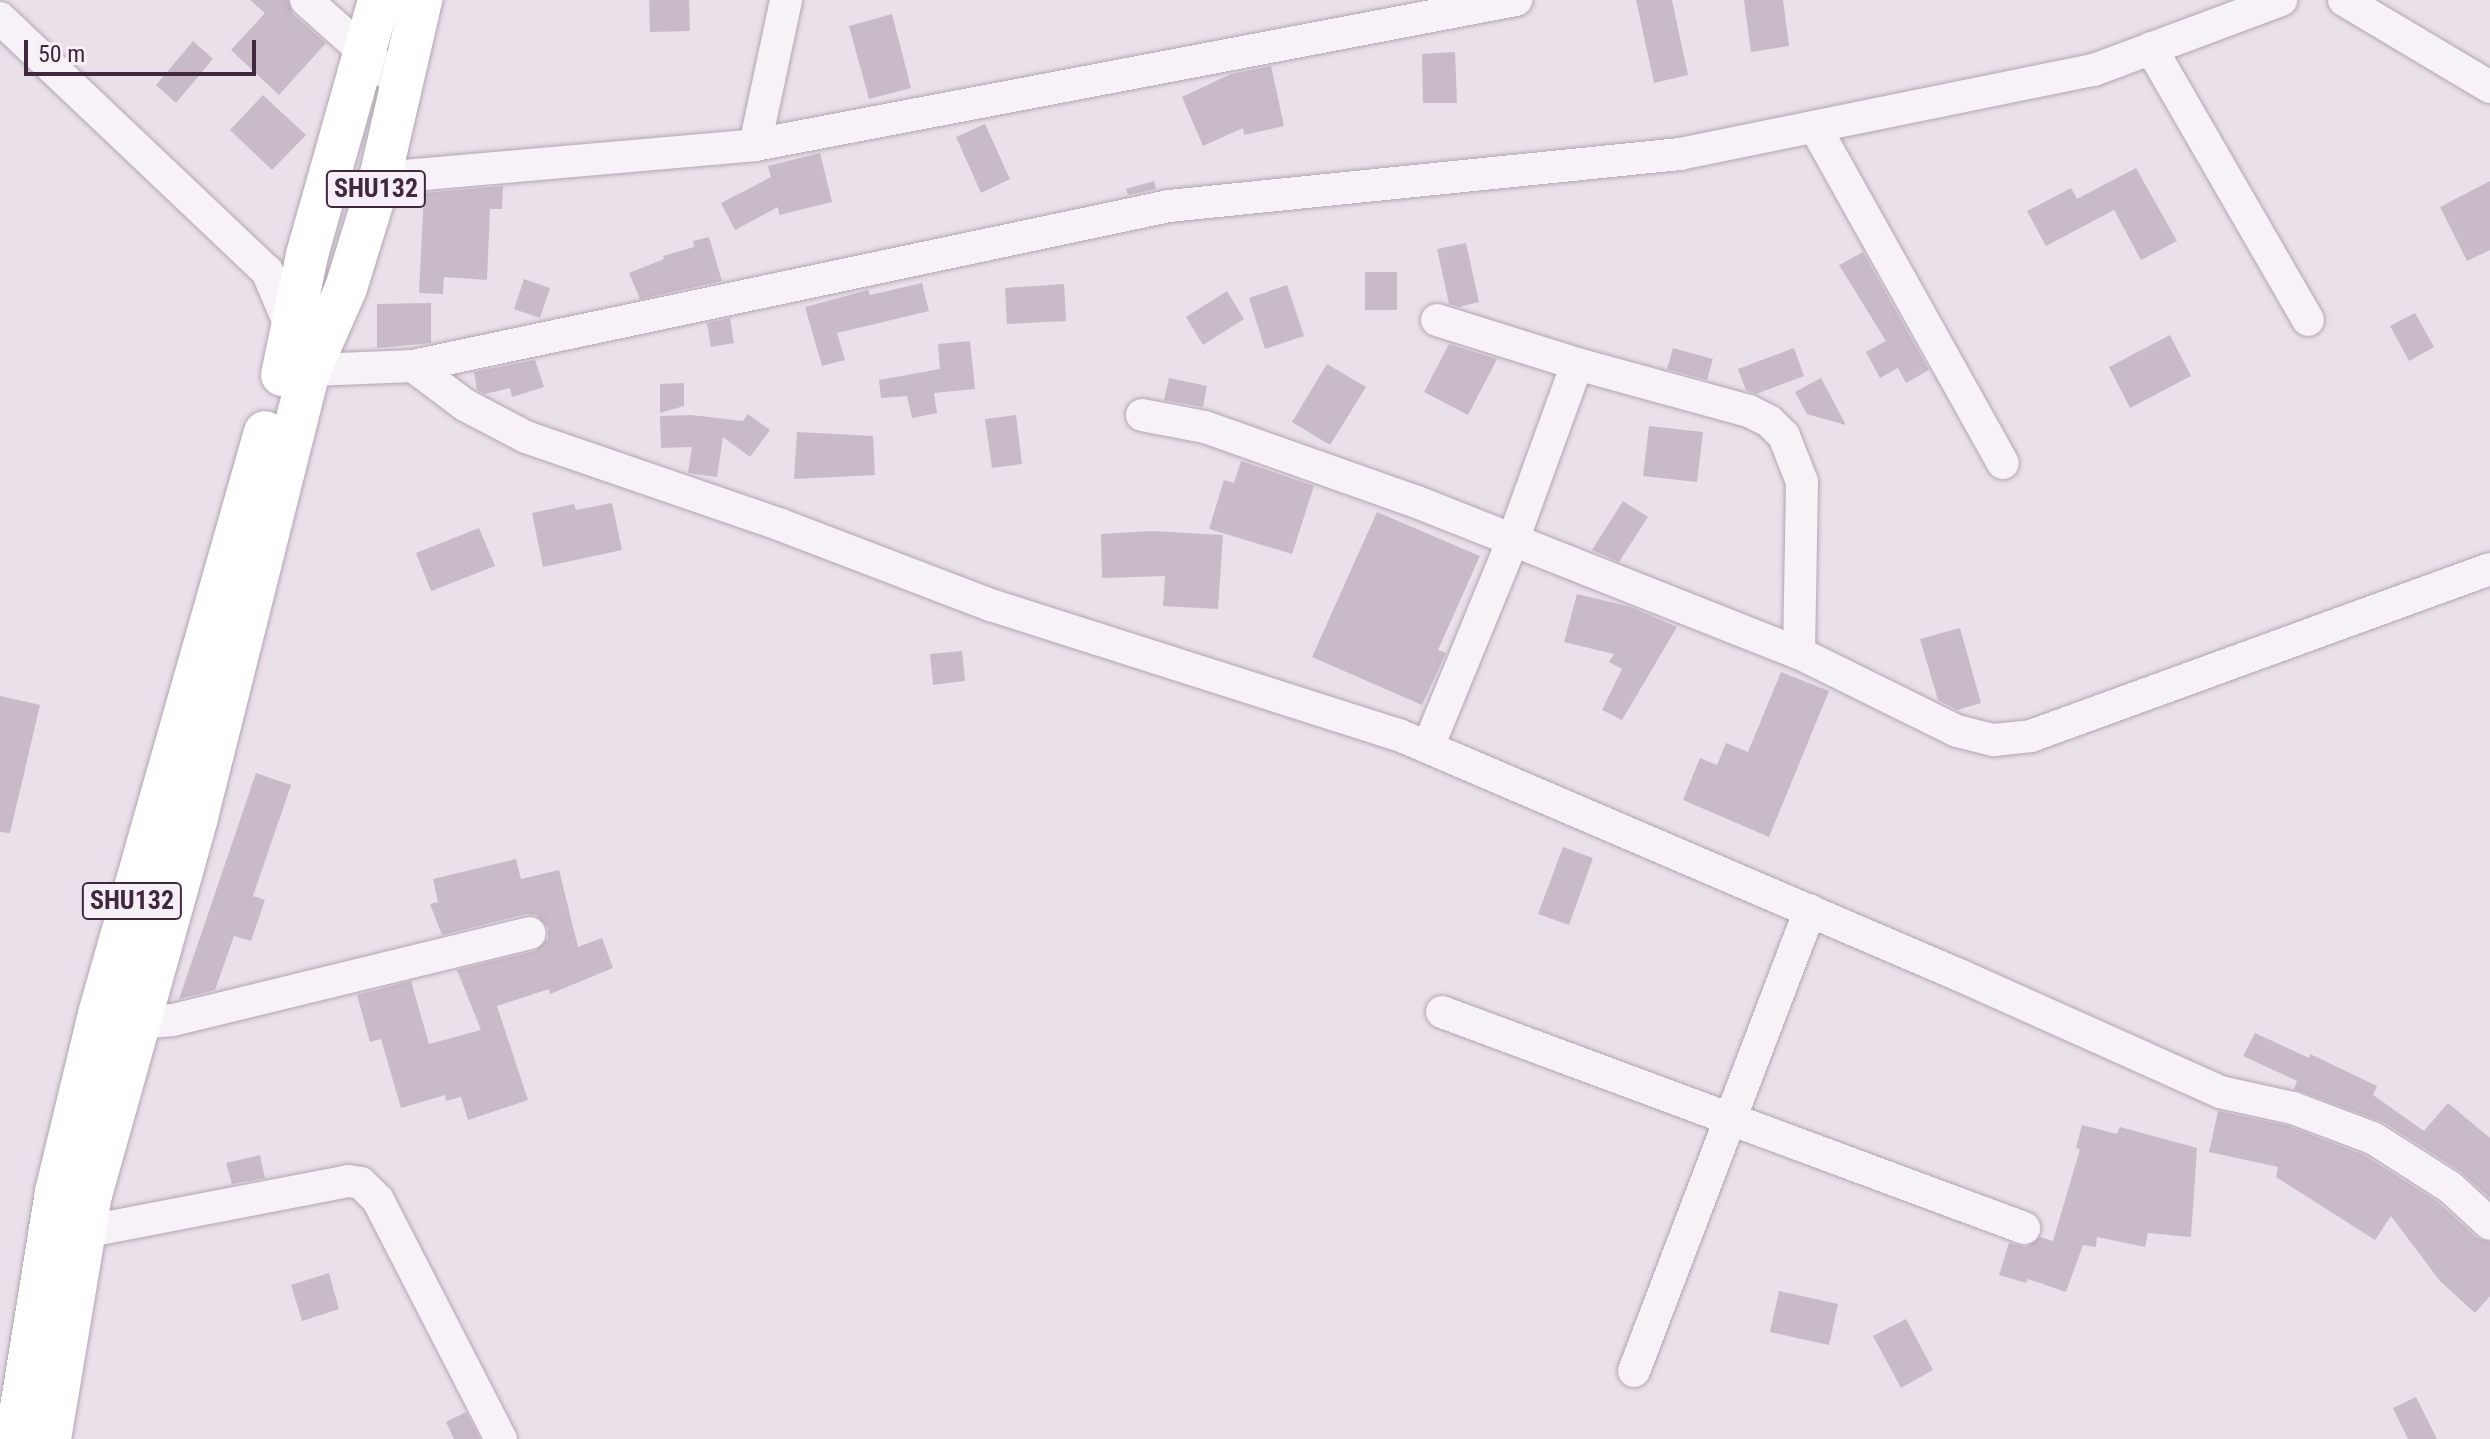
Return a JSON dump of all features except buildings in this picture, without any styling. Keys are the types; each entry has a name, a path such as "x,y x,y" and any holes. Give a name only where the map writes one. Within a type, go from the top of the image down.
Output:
{"main road":[{"path":"291,372 292,329 307,255 379,0"},
{"name":"SHU132","path":"16,1439 56,1192 197,817 291,372 346,288 380,178 421,0"},
{"name":"SHU132","path":"50,1439 119,1019"}],"street":[{"path":"306,0 400,84"},
{"path":"755,145 786,0"},
{"path":"380,178 755,145 1388,12 1516,0"},
{"path":"291,372 413,366 1169,206 1680,154 2094,70 2281,0"},
{"path":"2344,0 2490,87"},
{"path":"0,18 267,271 292,329"},
{"path":"2151,48 2308,320"},
{"path":"1815,127 2003,463"},
{"path":"1437,320 1577,364 1749,411 1769,421 1784,436 1802,482 1799,653"},
{"path":"1428,747 1513,540 1577,364"},
{"path":"413,366 465,405 526,437 781,525 991,605 1428,747 2220,1092 2293,1108 2373,1138 2450,1187 2490,1224"},
{"path":"1142,415 1205,427 1513,540 1799,653 1957,731 1994,740 2031,736 2490,569"},
{"path":"1634,1371 1810,911"},
{"path":"119,1019 173,1020 530,933"},
{"path":"1442,1012 2024,1228"},
{"path":"84,1232 348,1181 361,1183 378,1200 501,1439"}]}
